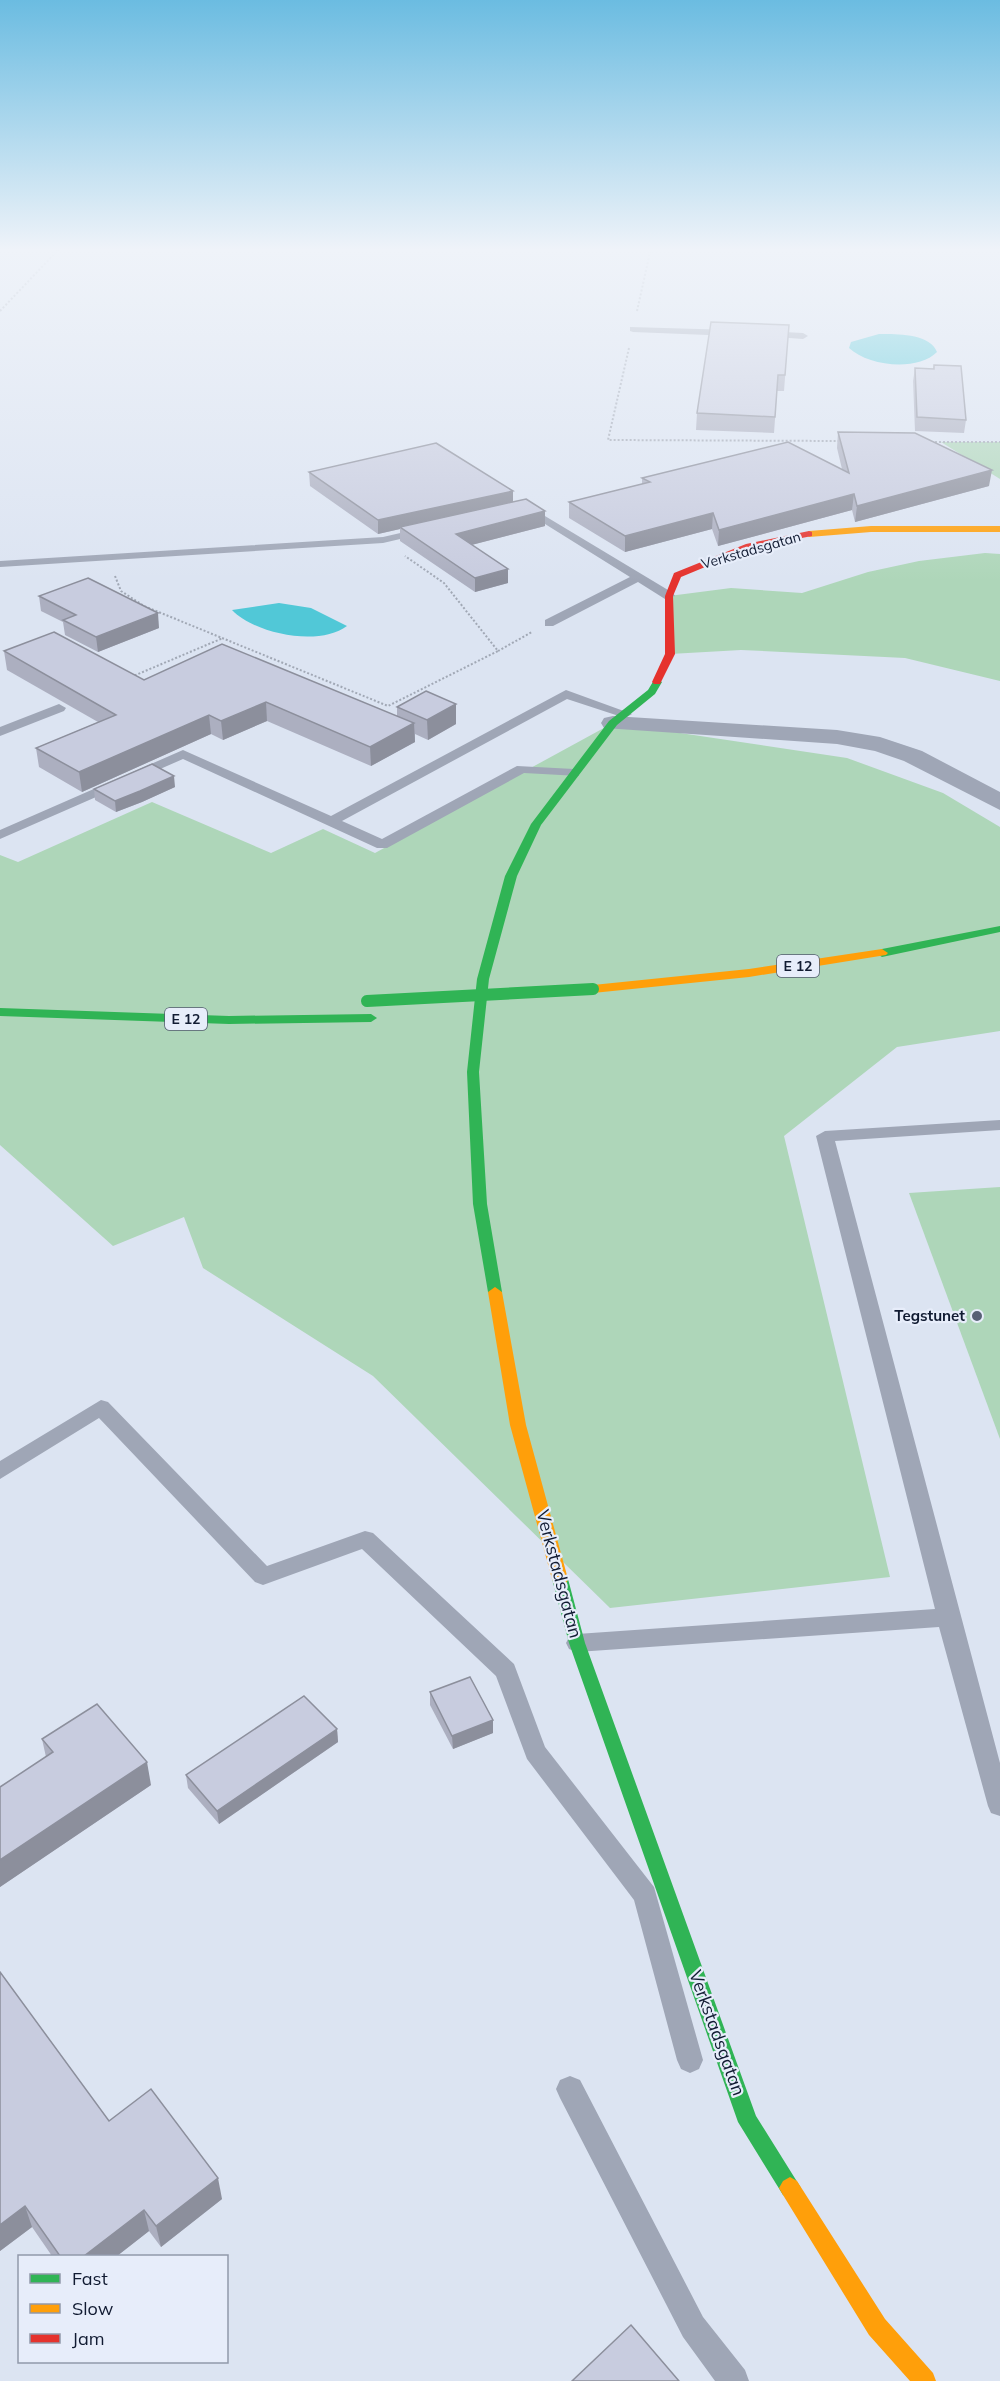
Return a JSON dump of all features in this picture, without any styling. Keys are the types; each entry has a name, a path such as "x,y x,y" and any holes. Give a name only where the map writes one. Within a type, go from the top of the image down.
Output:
{"main road":[{"name":"Verkstadsgatan","path":"926,2381 877,2327 748,2122 578,1643 518,1425 480,1204 473,1072 483,979 511,876 536,824 574,773 619,719 652,692 670,654 669,596 677,575 712,558 792,536 872,529 1000,528"},
{"name":"E 12","path":"361,1001 593,989 749,973 893,951 1000,928"},
{"name":"E 12","path":"0,1012 229,1020 377,1018"},
{"path":"465,1014 489,1013"}],"street":[{"path":"619,719 837,737 880,744 913,756 1000,802"}],"lane":[{"path":"517,510 528,507 636,578 669,596"},
{"path":"0,564 383,540 438,527"},
{"path":"549,623 636,578"},
{"path":"331,821 566,694 619,719"},
{"path":"0,732 59,708"},
{"path":"0,835 183,754 382,845 522,769 574,773"},
{"path":"1000,1125 825,1136 948,1617 1000,1806"},
{"path":"0,1471 101,1407 263,1576 365,1539 506,1671 535,1752 645,1895 690,2060"},
{"path":"578,1643 948,1617"},
{"path":"570,2089 693,2327 734,2381"}],"path":[{"path":"608,440 848,441"},
{"path":"930,442 1000,442"},
{"path":"383,540 444,583 498,651"},
{"path":"113,557 116,583 125,596 388,706 549,623"},
{"path":"125,680 224,638"}],"green space":[{"path":"941,442 1000,442 1000,479"},
{"path":"985,553 1000,554 1000,681 905,658 741,650 670,654 669,596 731,588 802,593 868,572 919,561"},
{"path":"613,723 847,758 943,793 1000,827 1000,1031 897,1047 784,1136 890,1577 610,1608 373,1376 203,1268 184,1217 113,1246 0,1145 0,855 18,862 152,802 271,853 323,829 375,853"},
{"name":"Tegstunet","path":"1000,1187 1000,1439 909,1193"}],"water":[{"path":"868,359 925,359 905,364"},
{"path":"279,603 311,608 347,626 320,636 288,635 256,626 232,610"}],"building":[{"path":"705,359 786,359 785,375 778,375 775,417 697,413"},
{"path":"934,365 961,366 966,420 917,417 915,368 934,369"},
{"path":"838,432 915,433 992,470 857,506 854,494 719,530 713,513 625,536 569,502 650,482 642,478 788,442 849,473"},
{"path":"436,443 513,491 378,520 309,472"},
{"path":"526,499 545,511 456,534 508,569 475,578 400,527"},
{"path":"88,578 158,613 96,637 63,620 76,615 39,596"},
{"path":"54,632 144,680 222,644 414,723 370,747 266,702 221,721 209,715 79,772 36,748 116,715 4,651"},
{"path":"426,691 456,704 427,720 397,707"},
{"path":"152,764 174,776 115,801 94,789"},
{"path":"470,1677 493,1720 452,1736 430,1692"},
{"path":"304,1696 337,1729 217,1811 186,1775"},
{"path":"97,1704 147,1762 0,1860 0,1787 53,1752 42,1739"},
{"path":"0,1972 109,2121 151,2089 218,2178 156,2226 144,2210 85,2255 59,2255 25,2206 0,2225"},
{"path":"631,2325 679,2381 572,2381"}],"traffic: fast":[{"path":"495,1292 480,1204 473,1072 483,979 511,876 536,824 613,723 652,692 657,682"},
{"path":"882,953 1000,929"},
{"path":"367,1001 593,989"},
{"path":"0,1012 229,1020 371,1018"},
{"path":"560,1579 577,1643 748,2122 790,2188"}],"traffic: slow":[{"path":"809,534 871,529 1000,529"},
{"path":"593,989 749,973 882,953"},
{"path":"495,1292 518,1425 560,1579"},
{"path":"790,2188 877,2327 925,2381"}],"traffic: jam":[{"path":"657,682 670,654 669,596 677,575 749,546 809,534"}],"place":[{"name":"Tegstunet","path":"977,1316"}]}
